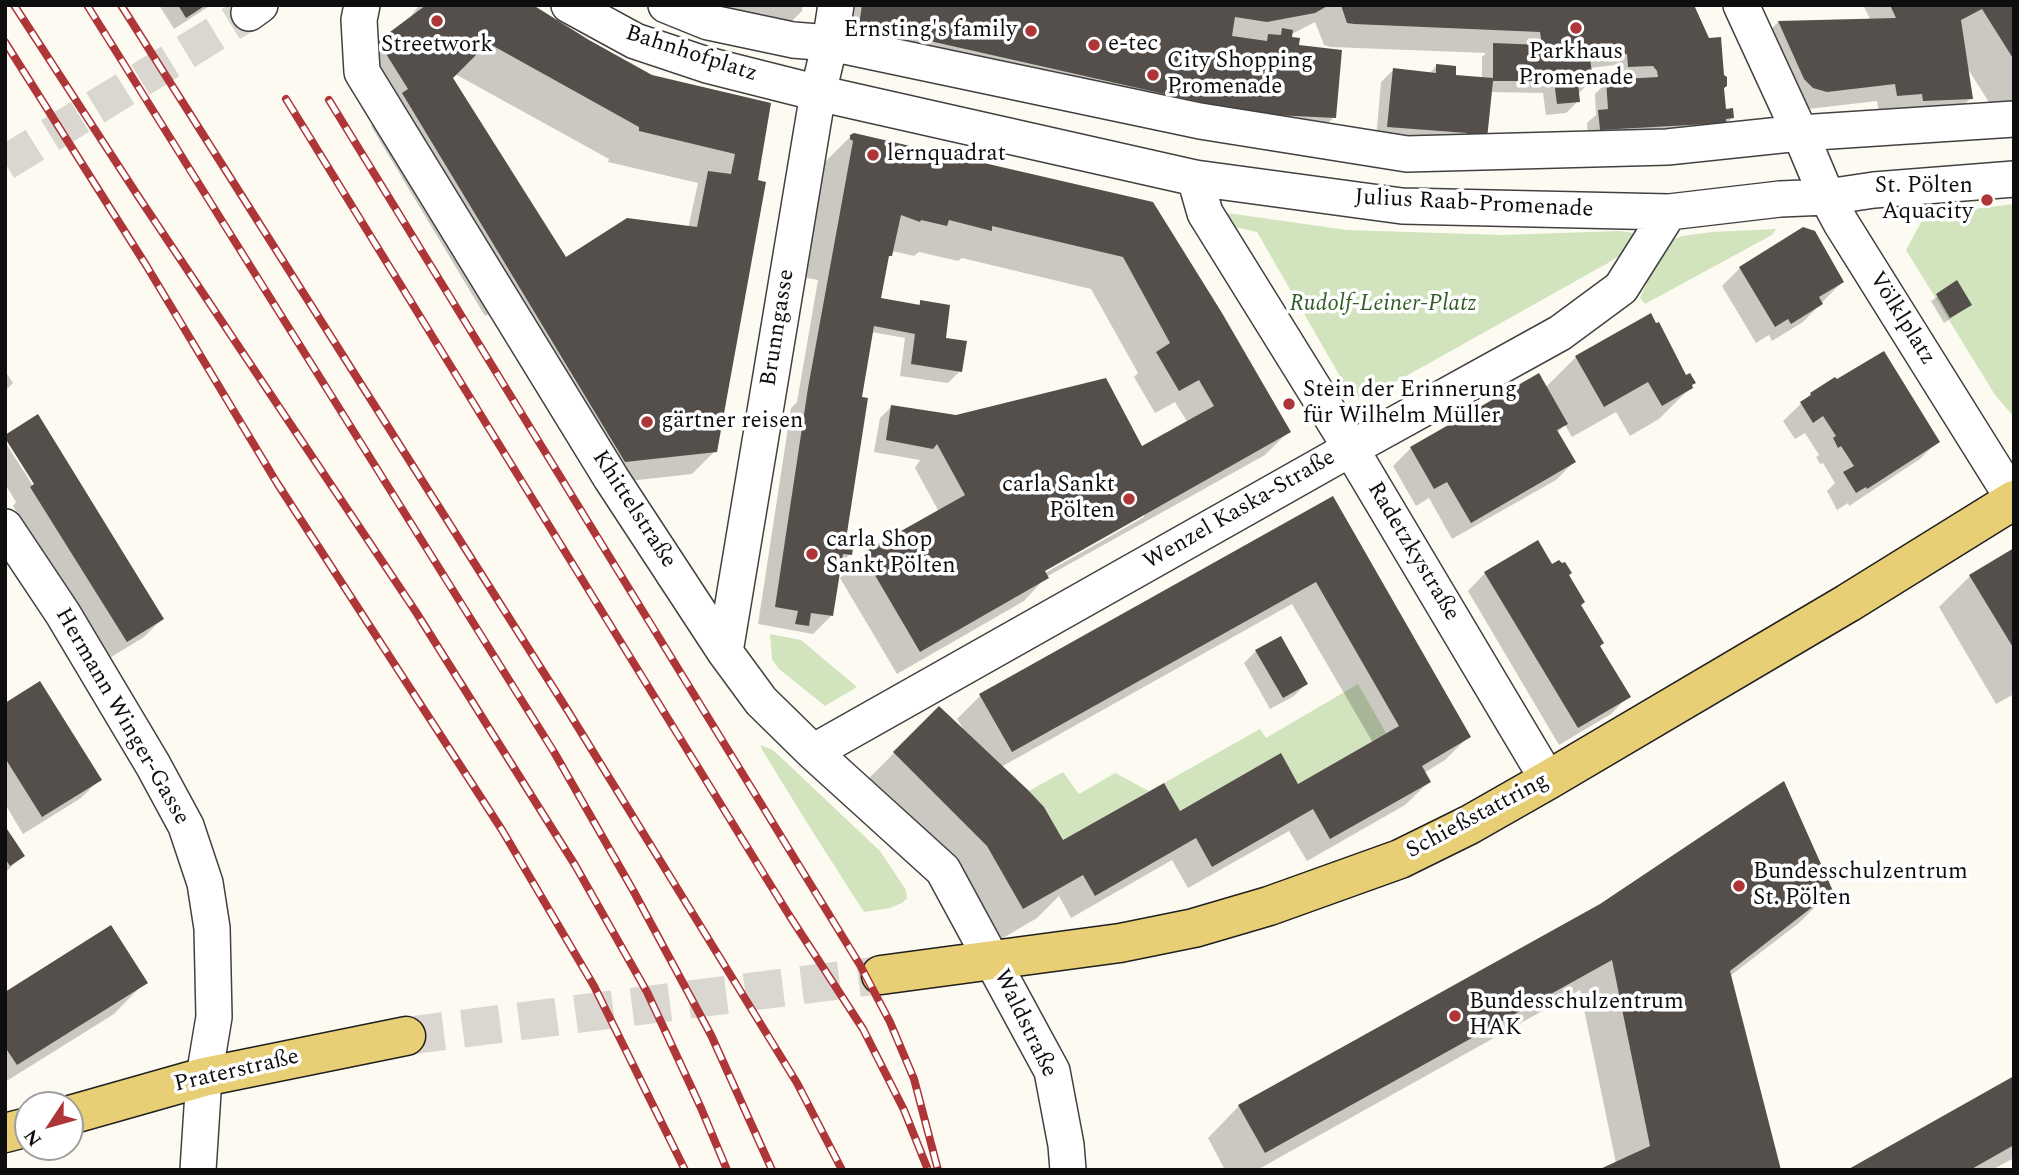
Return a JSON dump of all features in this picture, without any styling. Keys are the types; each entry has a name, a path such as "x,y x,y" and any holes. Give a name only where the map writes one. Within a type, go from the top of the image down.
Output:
{"main road":[{"name":"Schießstattring","path":"881,975 1120,943 1194,928 1269,906 1400,859 1469,825 1548,780 1848,603 2014,500"},
{"name":"Praterstraße","path":"84,1111 204,1077 407,1037"}],"street":[{"name":"Khittelstraße","path":"362,5 359,20 362,72 611,478 725,652 761,701 943,870 993,961"},
{"name":"Bahnhofplatz","path":"569,5 635,41 707,65 818,93"},
{"name":"Bahnhofplatz","path":"666,5 708,22 793,40 830,43"},
{"name":"Brunngasse","path":"725,652 818,93 836,5"},
{"name":"Völklplatz","path":"1741,5 1800,133 1826,197 2014,500"},
{"name":"Julius Raab-Promenade","path":"830,43 1200,121 1407,154 1667,147 1800,133 2014,119"},
{"name":"Julius Raab-Promenade","path":"818,93 1195,178 1402,206 1669,212 1874,190 2014,179"},
{"name":"Radetzkystraße","path":"1195,178 1205,213 1548,780"},
{"name":"Wenzel Kaska-Straße","path":"813,752 1560,333 1621,288 1669,212"},
{"name":"Hermann Winger-Gasse","path":"5,527 62,614 146,753 186,827 205,883 212,929 214,1017 204,1077 198,1170"},
{"name":"Waldstraße","path":"993,961 1052,1071 1066,1144 1068,1170"}],"green space":[{"path":"2014,204 2014,417 1995,395 1906,250 1925,215"},
{"name":"Rudolf-Leiner-Platz","path":"1227,213 1347,230 1502,235 1620,231 1634,233 1635,238 1627,251 1608,263 1399,380 1356,398 1345,385 1257,232 1227,225"},
{"path":"1776,229 1772,235 1645,304 1640,298 1657,261 1674,239 1712,232"},
{"path":"770,634 801,640 857,687 825,706 779,669 772,659"},
{"path":"1358,684 1386,733 1298,784 1281,754 1180,811 1164,783 1260,729 1266,738"},
{"path":"761,745 773,750 880,851 906,890 907,898 902,903 864,912"},
{"path":"1063,772 1079,794 1115,773 1149,791 1063,840 1044,807 1029,791"}],"building":[{"path":"178,5 206,5 186,18"},
{"path":"426,5 533,5 652,75 771,103 758,180 766,182 717,452 625,462 402,93 408,89 378,41","holes":["488,43 639,127 639,131 735,154 731,174 708,171 697,227 627,218 566,257 453,78"]},
{"name":"City Shopping Promenade","path":"862,5 1329,5 1315,13 1267,22 1235,17 1232,36 1267,41 1268,34 1281,35 1282,28 1293,30 1292,37 1300,38 1299,45 1342,50 1336,118 1212,112 1213,105 859,25"},
{"path":"1341,5 1694,5 1709,38 1721,37 1724,75 1727,77 1727,86 1724,88 1726,109 1733,108 1734,118 1726,119 1726,123 1600,130 1598,110 1608,109 1606,80 1658,77 1653,66 1628,67 1627,54 1590,58 1593,81 1578,83 1580,102 1557,104 1554,81 1493,81 1487,139 1466,136 1467,133 1387,127 1393,68 1436,73 1436,64 1456,66 1456,75 1493,78 1493,43 1542,45 1540,32 1354,24 1347,23"},
{"path":"1890,5 2014,5 2014,60 1982,9 1961,20 1973,99 1923,101 1922,94 1897,96 1895,84 1827,92 1813,88 1804,79 1778,21 1896,18"},
{"path":"854,133 1153,202 1291,432 1045,571 1049,578 920,652 862,553 965,495 937,444 933,449 886,440 891,405 956,415 1106,378 1142,446 1214,406 1199,380 1179,391 1156,352 1170,343 1123,257 992,226 992,231 949,220 947,226 921,220 920,222 901,215 881,298 920,305 920,300 950,305 946,338 967,341 962,372 911,364 915,334 874,326 862,397 868,398 847,533 855,534 852,555 843,554 833,616 811,613 809,626 795,624 798,611 775,607 808,388 853,141 850,135"},
{"path":"1803,227 1815,231 1844,282 1819,297 1823,304 1791,324 1788,319 1775,327 1739,267"},
{"path":"1957,280 1972,305 1950,318 1936,294"},
{"path":"1651,313 1656,323 1659,322 1686,375 1690,373 1696,383 1692,385 1693,388 1662,406 1648,382 1604,407 1575,356"},
{"path":"1884,351 1940,442 1867,489 1866,487 1856,493 1843,472 1854,466 1841,446 1838,448 1833,438 1836,436 1823,416 1813,423 1800,402 1835,377 1837,379"},
{"path":"1539,373 1568,424 1557,430 1576,462 1471,523 1447,482 1434,489 1410,447"},
{"path":"38,414 164,619 127,642 30,487 34,484 5,438 5,435"},
{"path":"1333,496 1471,737 1422,766 1431,782 1330,839 1313,809 1212,867 1196,838 1095,896 1083,875 1023,909 987,846 893,752 939,706 1044,807 1063,840 1164,783 1180,811 1281,753 1298,784 1399,726 1316,582 1012,752 979,694"},
{"path":"1538,540 1552,564 1559,560 1565,562 1572,573 1569,575 1585,602 1581,605 1604,643 1600,646 1631,697 1578,728 1484,572"},
{"path":"2014,548 2014,649 1969,575"},
{"path":"1281,636 1308,684 1283,698 1255,650"},
{"path":"40,681 102,780 42,817 5,758 5,703"},
{"path":"1784,781 1833,891 1730,971 1781,1170 1598,1170 1650,1146 1612,960 1265,1153 1238,1105 1600,904"},
{"path":"5,826 25,856 10,866 5,858"},
{"path":"111,925 148,983 17,1065 5,1047 5,992"},
{"path":"2014,1076 2014,1145 1970,1170 1847,1170"}],"tunnel":[{"path":"5,163 249,13"},
{"path":"406,1036 881,975"}],"railway":[{"path":"14,5 416,612 575,865 647,992 727,1170"},
{"path":"87,5 554,752 711,1035 772,1170"},
{"path":"121,5 568,711 797,1083 842,1170"},
{"path":"5,42 146,265 277,483 502,830 594,986 685,1170"},
{"path":"286,99 789,915 863,1029 904,1110 928,1170"},
{"path":"329,100 860,965 890,1022 914,1079 938,1170"}],"place":[{"name":"Streetwork","path":"437,21"},
{"name":"Parkhaus Promenade","path":"1576,28"},
{"name":"Ernsting's family","path":"1031,31"},
{"name":"e-tec","path":"1094,45"},
{"name":"City Shopping Promenade","path":"1153,75"},
{"name":"lernquadrat","path":"873,155"},
{"name":"St. Pölten Aquacity","path":"1987,200"},
{"name":"Stein der Erinnerung für Wilhelm Müller","path":"1289,404"},
{"name":"gärtner reisen","path":"647,422"},
{"name":"carla Sankt Pölten","path":"1129,499"},
{"name":"carla Shop Sankt Pölten","path":"812,554"},
{"name":"Bundesschulzentrum St. Pölten","path":"1739,886"},
{"name":"Bundesschulzentrum HAK","path":"1455,1016"}]}
